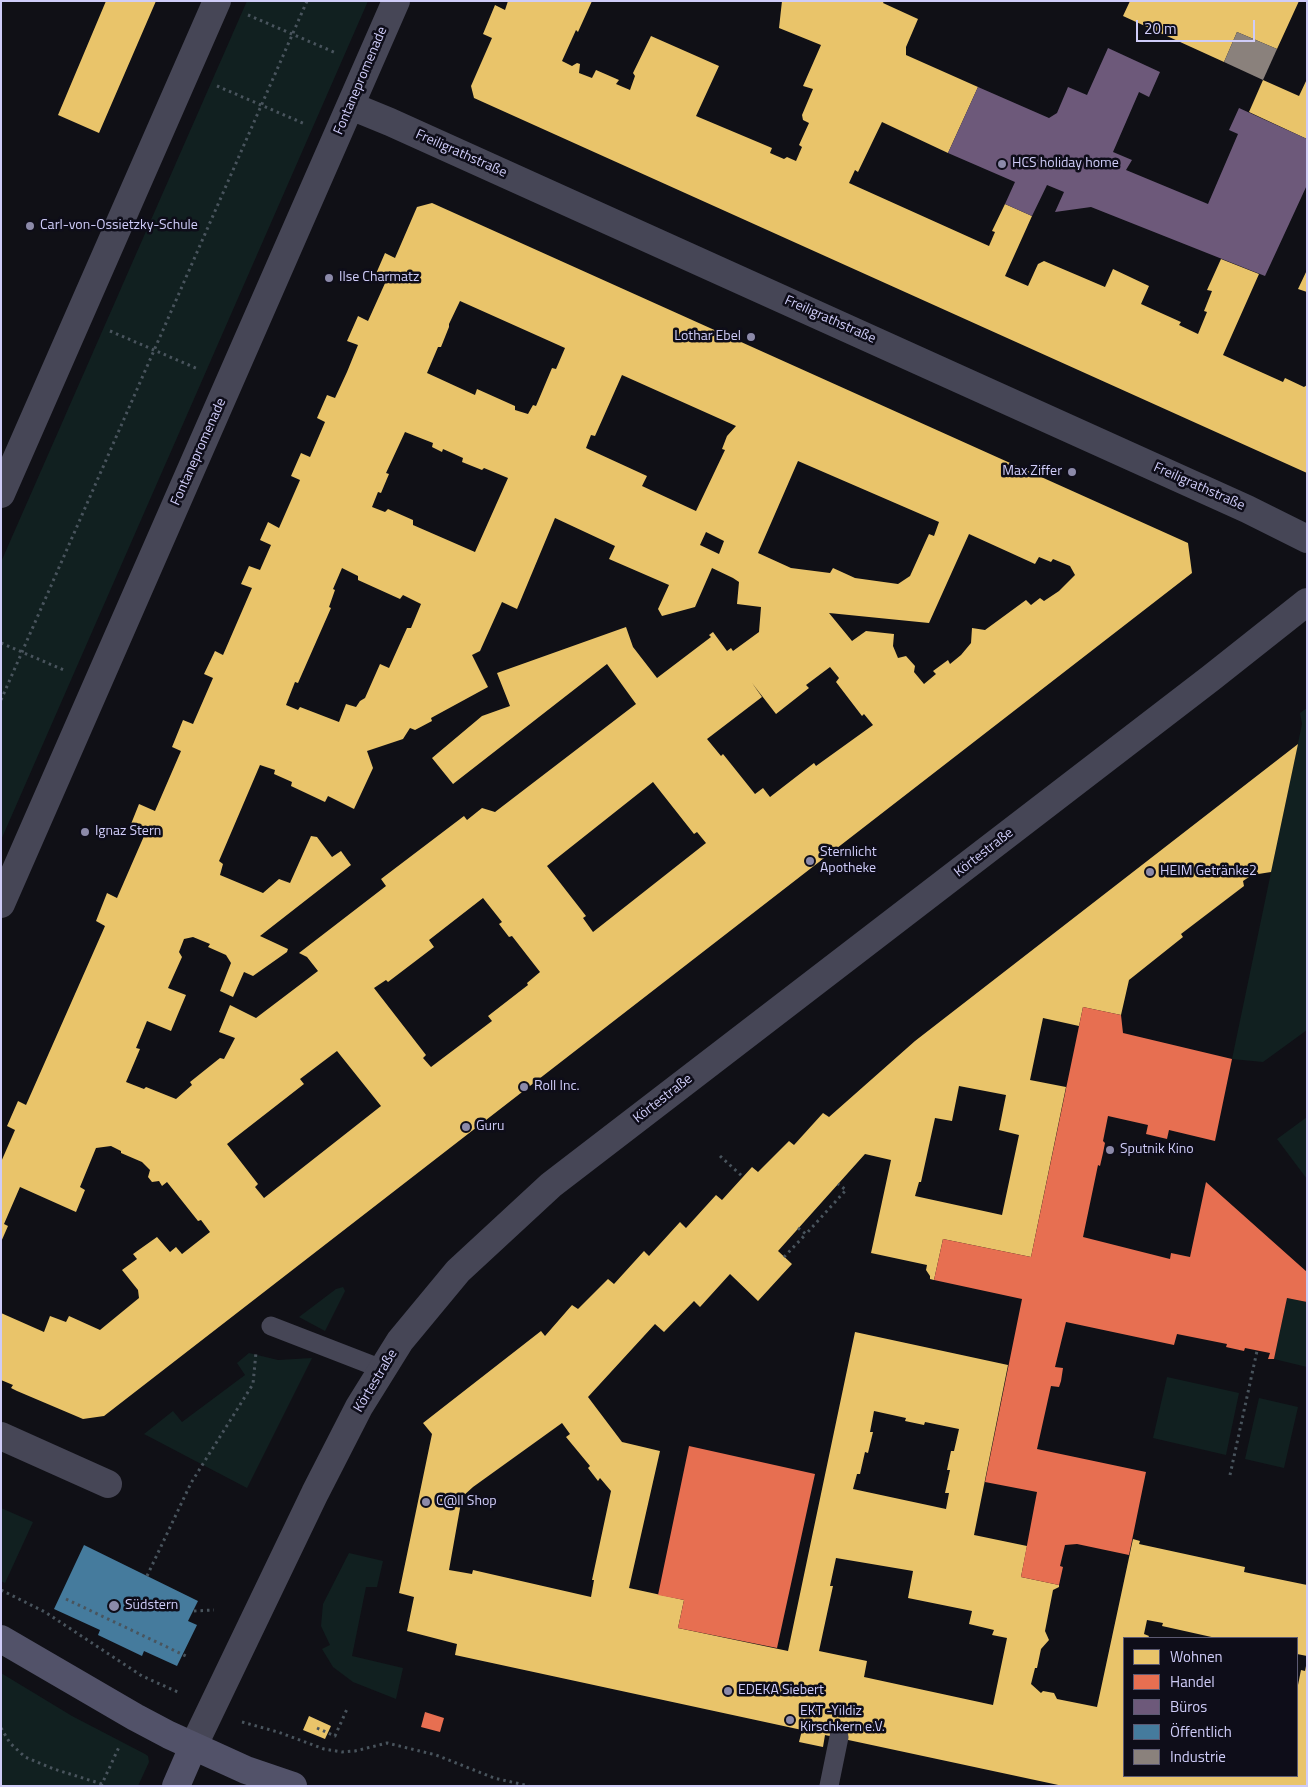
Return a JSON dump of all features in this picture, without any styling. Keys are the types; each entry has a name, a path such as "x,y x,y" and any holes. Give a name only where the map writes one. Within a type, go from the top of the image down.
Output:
{"main road":[{"path":"1,1639 136,1717 193,1747 246,1770 294,1786"},
{"path":"176,1786 193,1747"}],"street":[{"path":"1,494 216,1"},
{"name":"Fontanepromenade","path":"1,904 396,1"},
{"name":"Freiligrathstraße","path":"351,106 1247,508 1307,538"},
{"name":"Körtestraße","path":"193,1747 314,1493 359,1407 400,1342 458,1271 552,1185 1307,602"},
{"path":"1,1436 108,1484"}],"lane":[{"path":"271,1326 382,1369"},
{"path":"829,1786 839,1738"}],"path":[{"path":"1,700 306,1"},
{"path":"242,12 344,56"},
{"path":"210,83 312,127"},
{"path":"104,328 206,372"},
{"path":"1,643 74,674"},
{"path":"720,1156 743,1177"},
{"path":"784,1257 846,1190 838,1184"},
{"path":"798,1228 806,1234"},
{"path":"147,1576 191,1483 253,1384 256,1346"},
{"path":"1230,1475 1258,1351"},
{"path":"1,1590 46,1612 142,1676 211,1708"},
{"path":"66,1599 188,1657"},
{"path":"194,1610 214,1610"},
{"path":"317,1728 335,1736 348,1709"},
{"path":"1,1728 10,1743 25,1757 101,1785 122,1742"},
{"path":"278,1732 324,1749 342,1752 355,1751 387,1743 436,1755 494,1778 528,1786"}],"shaded area":[{"path":"247,1 368,1 1,840 1,562"},
{"path":"1307,708 1307,1030 1263,1062 1232,1059 1302,724 1300,713"},
{"path":"1307,1117 1307,1179 1277,1139"},
{"path":"343,1287 345,1291 325,1331 299,1317 336,1289"},
{"path":"1287,1298 1307,1302 1307,1367 1274,1359"},
{"path":"249,1353 278,1360 312,1358 247,1488 144,1434 173,1411 182,1422 245,1375 237,1363"},
{"path":"1167,1377 1239,1393 1226,1455 1153,1438"},
{"path":"1259,1398 1298,1407 1284,1468 1245,1459"},
{"path":"1,1508 33,1522 5,1583 1,1581"},
{"path":"349,1553 383,1561 377,1587 366,1587 352,1656 403,1668 396,1699 353,1682 333,1667 322,1649 330,1645 321,1626 323,1604"},
{"path":"1,1673 72,1716 148,1756 149,1762 138,1786 1,1786"}],"building: Wohnen":[{"path":"106,1 156,1 99,133 58,115"},
{"path":"508,1 592,1 562,61 572,66 577,63 580,64 579,73 592,78 596,70 619,80 616,84 630,90 635,76 633,73 651,36 719,66 696,116 772,148 770,153 784,159 787,157 796,161 802,147 799,145 809,123 803,120 802,115 813,89 803,86 821,45 779,28 782,1 884,1 883,3 918,19 906,47 906,55 978,87 948,153 882,122 858,172 855,170 849,183 989,246 995,232 992,231 1005,204 1032,216 1005,276 1028,286 1038,264 1044,261 1105,287 1113,269 1149,286 1141,304 1181,322 1179,325 1198,334 1207,312 1204,311 1212,291 1207,290 1221,259 1259,274 1223,355 1283,382 1285,378 1304,387 1307,385 1307,473 474,98 471,86 492,38 483,34 495,5 505,10"},
{"path":"1130,1 1299,1 1277,49 1237,32 1224,62 1123,16"},
{"path":"1307,79 1307,139 1249,112 1263,80 1299,96"},
{"path":"432,203 1188,543 1192,573 104,1416 83,1419 17,1391 11,1388 13,1385 1,1380 1,1313 44,1332 50,1316 66,1322 69,1316 100,1330 139,1298 138,1290 122,1270 137,1259 133,1254 157,1237 170,1252 176,1247 182,1254 210,1232 201,1220 198,1221 167,1182 162,1186 159,1181 152,1182 148,1177 150,1170 142,1162 121,1153 121,1151 111,1146 96,1148 80,1187 85,1190 76,1212 20,1187 4,1224 8,1226 1,1242 1,1162 15,1130 7,1126 18,1101 26,1105 105,926 96,921 107,893 117,898 144,836 129,829 139,804 155,811 181,751 172,747 183,720 193,724 213,678 204,674 215,651 223,655 252,588 241,584 249,566 260,570 271,545 260,540 268,522 279,528 300,480 291,476 301,453 310,457 325,422 317,418 327,395 335,398 358,345 347,341 358,316 368,321 386,281 375,276 385,253 395,258 417,207","holes":["460,301 565,348 556,369 552,368 536,406 533,405 528,414 515,410 515,406 477,389 475,395 427,373","622,375 736,426 727,436 722,449 725,450 696,511 642,486 647,476 586,448 591,435 595,436","405,432 433,443 432,447 442,452 443,449 463,458 462,462 482,470 484,468 508,478 475,552 413,525 413,520 388,509 385,512 372,507 378,492 381,493 389,474 386,473","798,461 939,522 934,536 929,534 910,576 898,584 855,578 833,568 830,573 791,568 758,553","555,518 615,546 609,559 669,585 658,609 662,616 695,607 712,568 739,582 737,604 761,607 759,632 733,651 731,648 727,651 713,632 709,635 711,637 657,678 633,647 626,627 497,673 510,706 482,716 432,758 453,784 607,664 636,704 495,812 482,808 467,820 464,816 381,879 386,886 299,953 307,957 318,971 256,1018 230,1005 219,1032 235,1038 224,1059 220,1058 190,1082 192,1085 176,1099 146,1087 144,1089 126,1082 140,1049 136,1048 147,1021 171,1031 186,995 168,988 182,957 179,952 184,939 193,937 210,944 208,947 226,955 231,963 220,991 233,997 244,972 253,976 287,952 288,949 260,936 351,865 341,851 332,857 317,837 311,836 290,883 279,879 263,893 220,875 223,864 219,861 260,765 275,770 274,774 292,782 291,786 325,802 328,796 354,809 373,768 367,751 403,739 410,728 415,730 432,721 431,718 488,687 472,655 480,651 502,602 517,609","706,532 724,541 719,554 700,545","969,534 1035,564 1039,557 1051,562 1053,559 1070,566 1075,575 1059,591 1044,601 1040,598 1031,605 1026,600 985,630 972,628 971,643 961,655 950,664 948,660 933,671 936,674 924,684 914,672 915,666 906,656 898,658 893,646 894,634 866,631 852,641 829,613 929,623","342,568 358,576 358,580 400,599 403,595 421,604 411,628 407,628 389,668 380,664 365,698 356,707 346,704 339,722 300,707 298,710 286,705 295,682 298,683 331,608 329,607 335,590 333,589","830,667 839,678 836,682 862,716 864,714 873,725 816,766 814,763 770,797 763,788 755,794 723,754 721,756 707,739 762,697 752,683 776,714 809,688 806,685","653,782 694,834 697,832 706,843 593,932 583,918 586,916 547,866","483,898 502,922 499,924 509,937 512,936 540,972 527,983 528,985 488,1016 492,1021 431,1067 423,1058 426,1055 374,988 386,980 388,982 434,947 429,940","337,1051 381,1106 264,1198 255,1187 258,1184 227,1144 304,1084 300,1079"]},
{"path":"1307,270 1307,292 1298,289"},
{"path":"1298,744 1271,872 1252,875 1243,881 1244,886 1181,934 1183,937 1129,980 1121,1015 1083,1007 1079,1026 1043,1018 1030,1080 1066,1087 1031,1257 943,1239 934,1280 930,1279 926,1270 927,1265 871,1253 891,1160 865,1154 778,1251 792,1264 758,1301 730,1274 700,1307 694,1301 664,1332 655,1324 588,1397 622,1442 660,1451 629,1588 684,1600 678,1628 788,1651 855,1332 1008,1365 974,1535 1027,1546 1021,1577 1059,1585 1059,1587 1053,1590 1045,1631 1049,1640 1041,1649 1031,1684 1041,1693 1043,1691 1054,1693 1057,1699 1097,1707 1133,1539 1140,1541 1139,1544 1245,1567 1244,1572 1307,1585 1307,1656 1298,1654 1298,1637 1212,1637 1162,1626 1163,1623 1147,1620 1144,1634 1148,1637 1123,1637 1123,1777 1298,1777 1298,1685 1301,1670 1305,1671 1306,1666 1307,1786 1063,1786 825,1735 823,1747 799,1742 802,1730 455,1655 457,1644 407,1631 414,1597 399,1593 432,1434 423,1423 541,1331 545,1336 572,1305 578,1309 608,1279 614,1284 644,1251 649,1256 680,1222 686,1228 716,1195 722,1200 752,1167 758,1172 789,1141 794,1145 823,1113 829,1117 915,1041","holes":["959,1086 1006,1095 999,1130 1019,1135 1002,1215 915,1196 919,1182 921,1182 935,1118 952,1121","874,1411 906,1418 905,1421 924,1425 925,1422 959,1429 947,1470 950,1470 945,1493 949,1493 946,1509 853,1489 857,1474 860,1474 865,1452 868,1453 873,1432 870,1432","562,1423 570,1434 566,1437 590,1466 588,1468 598,1481 600,1478 611,1491 592,1580 594,1580 591,1597 473,1570 472,1574 449,1570 462,1497","836,1558 913,1571 908,1598 972,1611 969,1624 994,1630 992,1635 1007,1638 993,1705 864,1677 867,1661 819,1651 833,1586 830,1586"]},
{"path":"309,1716 331,1726 325,1739 303,1730"}],"building: Handel":[{"path":"1083,1007 1121,1015 1123,1033 1232,1059 1215,1141 1169,1130 1167,1139 1146,1134 1148,1125 1108,1116 1103,1141 1105,1143 1103,1153 1100,1166 1098,1165 1083,1237 1170,1259 1171,1253 1190,1257 1206,1182 1307,1272 1307,1302 1287,1298 1274,1359 1268,1359 1270,1353 1245,1348 1244,1351 1226,1347 1227,1344 1177,1334 1174,1345 1066,1322 1055,1367 1063,1368 1061,1381 1059,1387 1051,1386 1037,1449 1146,1472 1129,1555 1077,1544 1065,1545 1060,1566 1063,1567 1059,1585 1021,1577 1037,1492 985,1482 1022,1299 934,1280 943,1239 1031,1257"},
{"path":"689,1446 815,1474 777,1648 678,1628 684,1600 658,1595"},
{"path":"425,1712 444,1718 440,1732 421,1727"}],"building: Büros":[{"path":"1108,48 1160,72 1149,97 1139,92 1113,152 1132,160 1126,170 1208,204 1238,134 1229,130 1239,108 1307,139 1307,185 1265,276 1091,207 1055,212 1064,192 1047,185 1032,216 1005,204 1015,182 948,153 978,87 1049,118 1057,113 1068,87 1087,95"}],"building: Öffentlich":[{"path":"84,1545 198,1601 188,1621 197,1625 177,1666 144,1651 142,1656 98,1635 100,1630 54,1609"}],"building: Industrie":[{"path":"1237,32 1277,49 1263,80 1224,62"}],"place":[{"name":"HCS holiday home","path":"1002,164"},
{"name":"Carl-von-Ossietzky-Schule","path":"30,226"},
{"name":"Ilse Charmatz","path":"329,278"},
{"name":"Lothar Ebel","path":"751,337"},
{"name":"Max Ziffer","path":"1072,472"},
{"name":"Ignaz Stern","path":"85,832"},
{"name":"Sternlicht Apotheke","path":"810,861"},
{"name":"HEIM Getränke2","path":"1150,872"},
{"name":"Roll Inc.","path":"524,1087"},
{"name":"Guru","path":"466,1127"},
{"name":"Sputnik Kino","path":"1110,1150"},
{"name":"C@ll Shop","path":"426,1502"},
{"name":"Südstern","path":"114,1606"},
{"name":"EDEKA Siebert","path":"728,1691"},
{"name":"EKT -Yildiz Kirschkern e.V.","path":"790,1720"}]}
